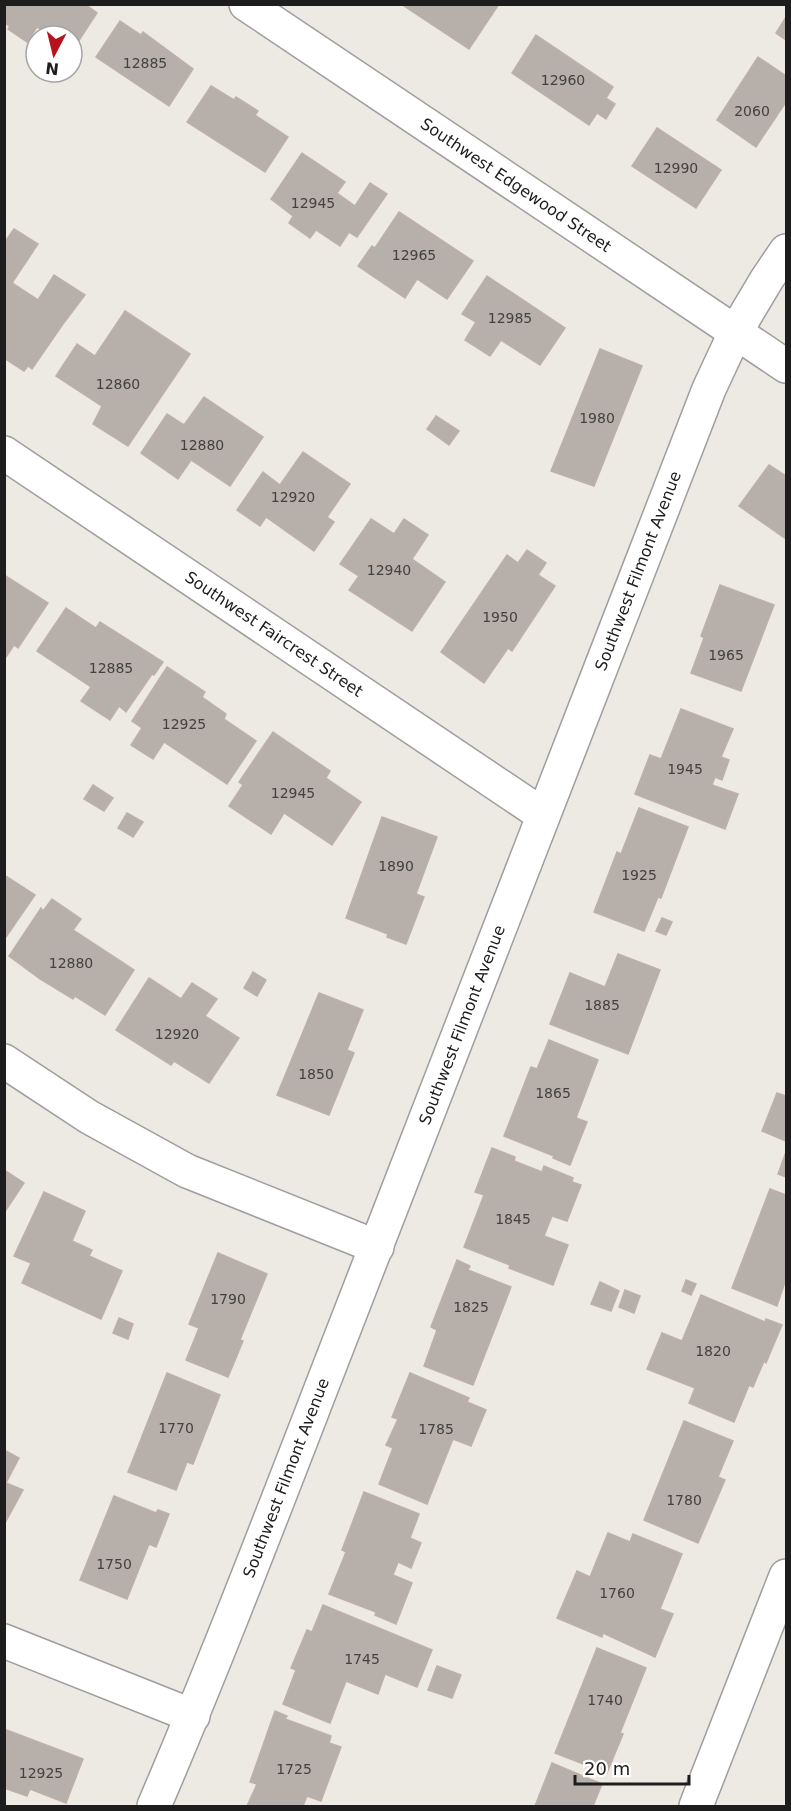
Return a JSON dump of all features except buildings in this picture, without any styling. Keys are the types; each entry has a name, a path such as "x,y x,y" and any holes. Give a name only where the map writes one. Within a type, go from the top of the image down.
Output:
{"street":[{"name":"Southwest Edgewood Street","path":"246,4 786,366"},
{"name":"Southwest Filmont Avenue","path":"154,1806 193,1716 377,1247 709,389 736,331 786,251"},
{"name":"Southwest Faircrest Street","path":"4,453 543,815"},
{"path":"4,1061 89,1117 187,1171 377,1247"},
{"path":"696,1806 786,1576"},
{"path":"4,1641 193,1716"}]}
